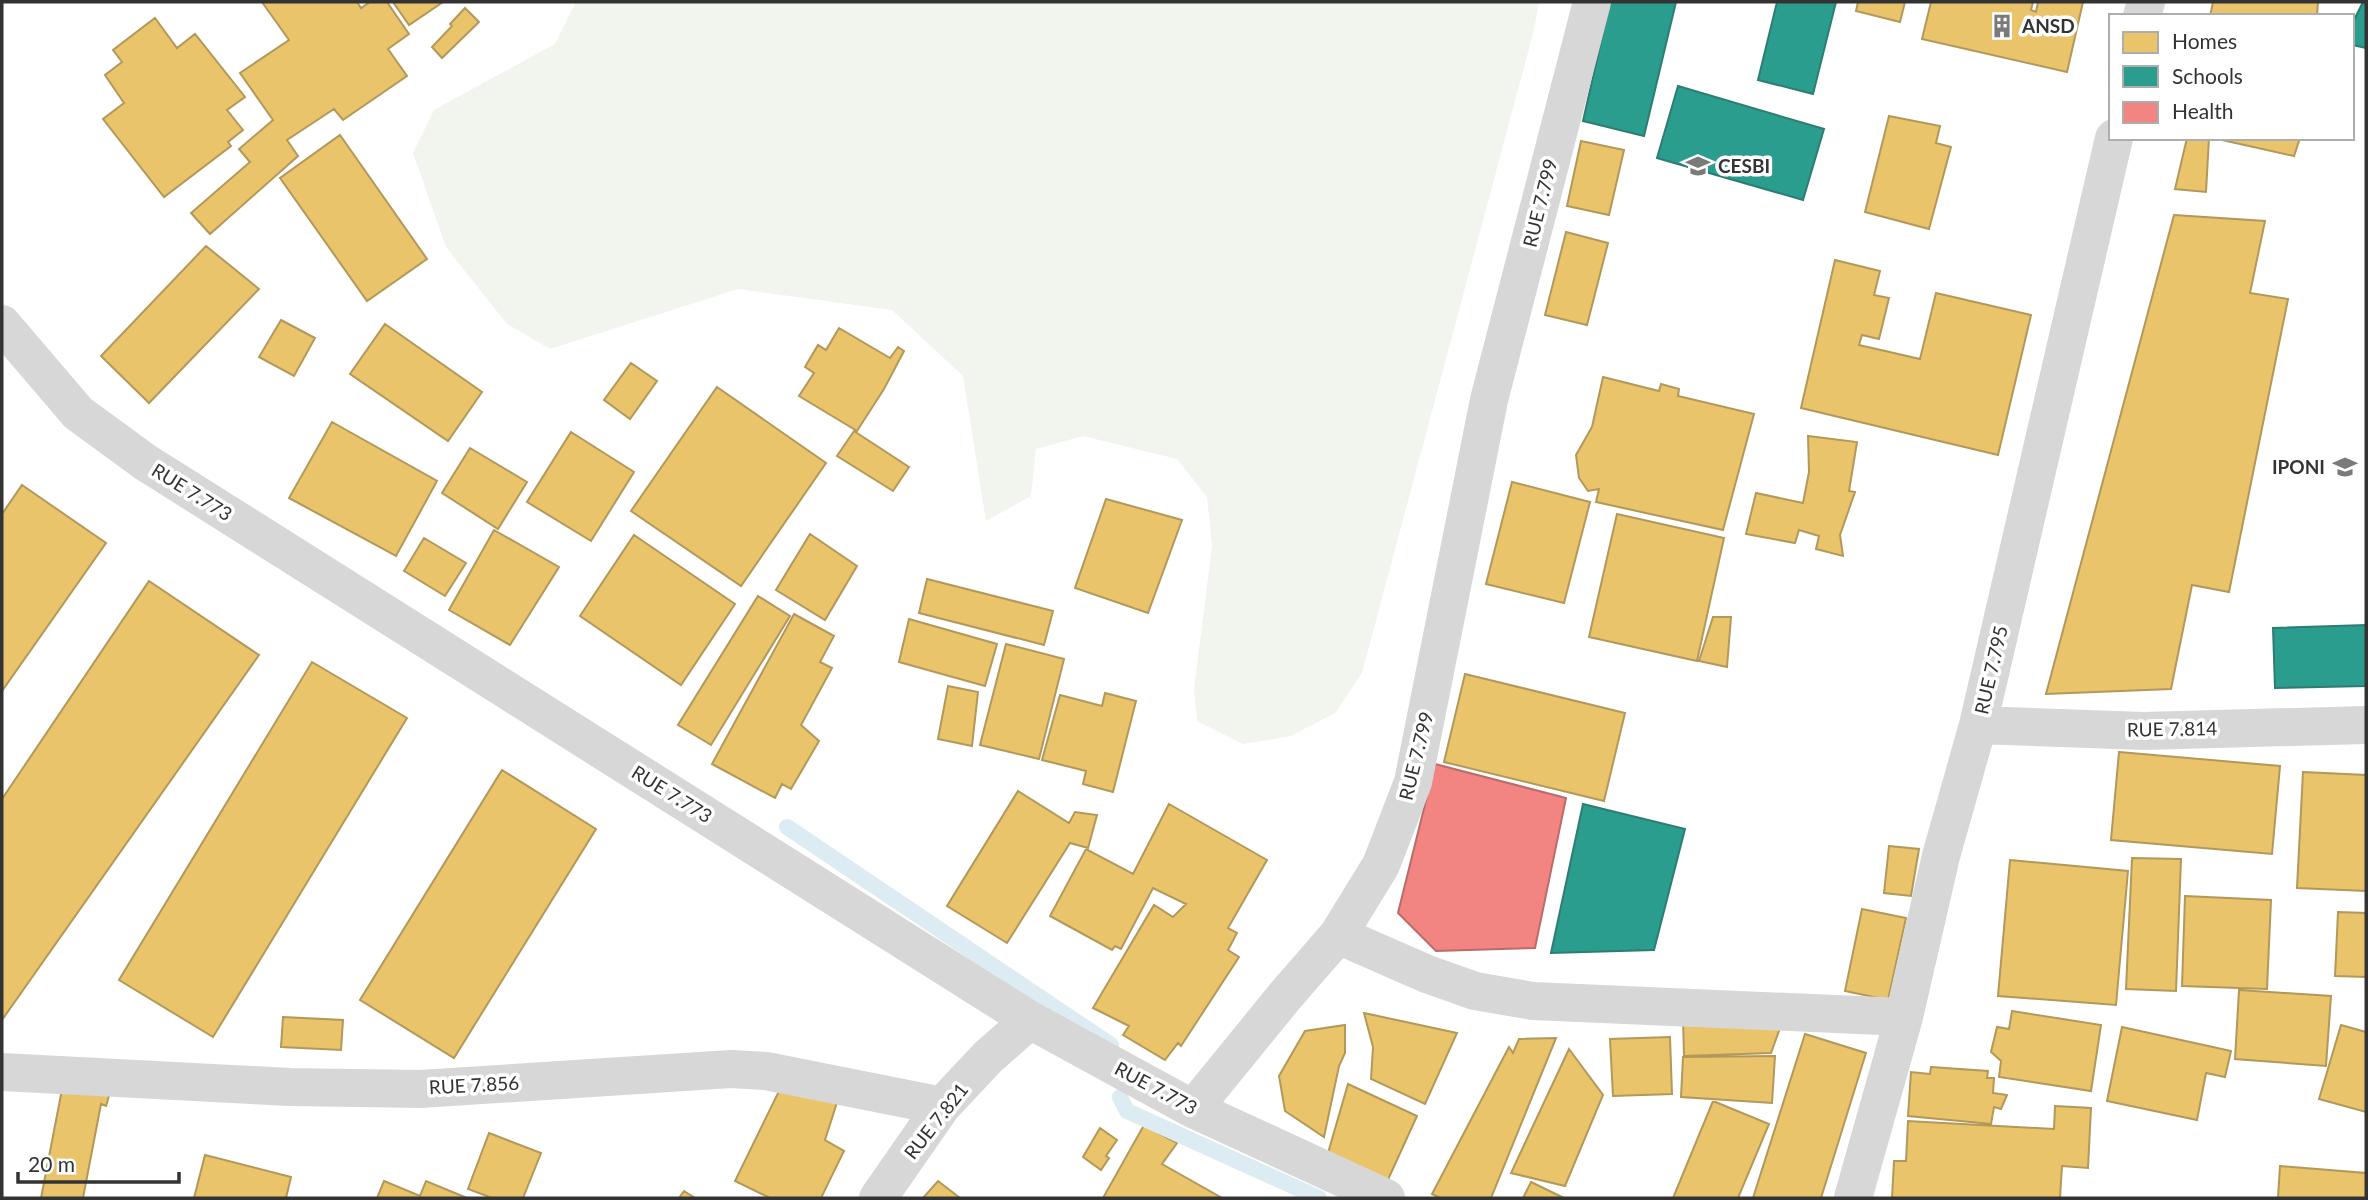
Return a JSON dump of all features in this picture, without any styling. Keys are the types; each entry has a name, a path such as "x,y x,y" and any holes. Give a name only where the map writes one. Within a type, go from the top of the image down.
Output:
{"street":[{"name":"RUE 7.799","path":"1192,1109 1338,935 1381,865 1413,782 1489,400 1592,2"},
{"name":"RUE 7.795","path":"1853,1198 1904,1017 1941,856 1978,725 2114,140"},
{"name":"RUE 7.773","path":"2,324 78,413 145,462 1030,1020 1192,1109 1386,1198"},
{"name":"RUE 7.814","path":"1978,725 2144,730 2366,725"},
{"path":"1338,935 1427,974 1475,991 1533,1000 1904,1017"},
{"name":"RUE 7.821","path":"878,1198 942,1106 988,1057 1030,1020"},
{"name":"RUE 7.856","path":"2,1072 290,1087 420,1088 743,1070 766,1071 942,1106"}],"shaded area":[{"path":"576,2 1539,2 1534,30 1362,673 1335,713 1291,736 1243,744 1197,721 1194,689 1212,546 1207,497 1177,459 1083,436 1036,449 1031,496 986,521 963,376 892,310 738,289 550,349 507,324 446,247 413,153 434,110 555,44"}],"building: Homes":[{"path":"262,2 357,2 361,8 370,2 387,2 409,34 388,49 407,76 343,120 334,109 287,140 298,156 210,234 191,213 250,162 239,149 273,120 240,73 289,40"},
{"path":"393,2 443,2 409,25"},
{"path":"1858,2 1905,2 1900,22 1856,11"},
{"name":"ANSD","path":"1931,2 2033,2 2031,10 2036,12 2038,2 2083,2 2067,72 1922,39"},
{"path":"2213,2 2318,2 2317,14 2210,14"},
{"path":"465,8 479,22 442,58 432,47"},
{"path":"155,18 177,48 195,34 245,97 227,110 243,130 228,142 231,146 164,197 103,119 124,103 105,75 122,62 113,50"},
{"path":"1889,116 1940,126 1936,143 1951,147 1929,229 1865,212"},
{"path":"340,135 427,259 367,301 280,178"},
{"path":"2187,140 2209,140 2206,192 2175,189"},
{"path":"2222,140 2299,140 2294,156"},
{"path":"1581,141 1624,150 1609,215 1567,206"},
{"path":"2174,215 2265,221 2250,293 2288,299 2229,592 2192,585 2171,689 2046,694"},
{"path":"1566,232 1608,243 1587,325 1545,315"},
{"path":"206,246 259,289 149,403 101,356"},
{"path":"1835,260 1880,271 1874,295 1889,298 1879,339 1862,335 1859,345 1920,359 1936,293 2031,315 1998,455 1801,408"},
{"path":"281,320 315,338 294,376 259,357"},
{"path":"385,324 482,392 448,441 350,374"},
{"path":"839,328 890,358 898,347 904,351 857,431 799,396 814,373 805,367 818,345 826,350"},
{"path":"631,363 657,381 630,419 604,400"},
{"path":"1603,377 1659,391 1661,384 1679,389 1678,396 1754,414 1723,530 1596,502 1599,489 1588,491 1579,478 1576,455 1592,427"},
{"path":"717,387 826,463 741,586 631,511"},
{"path":"332,422 437,481 396,556 289,498"},
{"path":"854,431 909,467 893,491 837,456"},
{"path":"571,432 634,472 591,541 527,502"},
{"path":"1808,436 1857,442 1849,491 1855,492 1840,535 1843,556 1816,549 1819,536 1799,530 1795,543 1746,534 1756,493 1803,503 1809,472"},
{"path":"470,448 527,482 498,529 442,493"},
{"path":"1512,482 1590,502 1564,603 1486,584"},
{"path":"22,485 106,543 2,691 2,514"},
{"path":"1106,499 1182,520 1148,613 1075,588"},
{"path":"1617,514 1724,538 1697,661 1589,637"},
{"path":"494,530 559,567 510,645 449,610"},
{"path":"810,534 857,566 825,620 776,590"},
{"path":"634,535 735,604 681,685 580,616"},
{"path":"424,538 466,563 445,596 404,571"},
{"path":"927,579 1053,611 1044,645 919,613"},
{"path":"149,581 259,655 2,1020 2,799"},
{"path":"758,596 790,616 711,745 678,725"},
{"path":"794,614 834,636 820,662 832,668 801,725 819,741 791,789 782,784 775,798 712,764"},
{"path":"1713,617 1731,617 1727,667 1699,661"},
{"path":"909,619 997,644 985,686 899,662"},
{"path":"1006,644 1064,659 1039,759 980,745"},
{"path":"312,662 407,718 213,1037 119,980"},
{"path":"1465,674 1625,713 1604,801 1444,762"},
{"path":"948,686 978,692 972,746 938,739"},
{"path":"1105,693 1136,701 1113,792 1083,784 1086,771 1042,760 1060,695 1102,706"},
{"path":"2119,752 2280,766 2272,854 2111,840"},
{"path":"502,770 596,829 454,1058 360,1000"},
{"path":"2303,772 2366,775 2366,891 2297,888"},
{"path":"1018,791 1069,823 1075,812 1097,815 1088,848 1070,843 1007,943 947,906"},
{"path":"1169,804 1267,860 1228,928 1237,933 1228,950 1239,957 1181,1046 1178,1043 1165,1060 1123,1035 1129,1026 1093,1008 1154,905 1173,917 1186,904 1153,888 1121,949 1115,946 1112,950 1050,916 1086,849 1133,874"},
{"path":"1889,846 1919,849 1911,896 1884,893"},
{"path":"2132,858 2181,859 2176,991 2126,989"},
{"path":"2010,860 2128,871 2116,1005 1998,996"},
{"path":"2185,896 2271,900 2267,989 2182,986"},
{"path":"1862,909 1906,918 1888,1000 1845,991"},
{"path":"2338,912 2366,913 2366,977 2335,976"},
{"path":"2239,990 2331,996 2326,1066 2235,1059"},
{"path":"2012,1011 2101,1025 2091,1091 1999,1077 2001,1061 1991,1052 1997,1027 2009,1029"},
{"path":"1364,1013 1457,1033 1425,1104 1371,1079 1373,1047"},
{"path":"283,1017 343,1020 341,1050 281,1047"},
{"path":"1784,1017 1771,1053 1684,1056 1683,1020"},
{"path":"1345,1025 1345,1053 1339,1066 1324,1137 1285,1111 1279,1076 1305,1031"},
{"path":"2341,1025 2366,1032 2366,1112 2319,1099"},
{"path":"2122,1027 2231,1051 2225,1077 2206,1073 2197,1120 2107,1101"},
{"path":"1805,1034 1866,1053 1821,1198 1753,1198"},
{"path":"1670,1037 1672,1094 1613,1096 1610,1039"},
{"path":"1556,1038 1491,1198 1440,1198 1432,1194 1509,1047 1513,1053 1519,1039"},
{"path":"1569,1049 1603,1095 1565,1186 1511,1173"},
{"path":"1775,1056 1772,1103 1681,1097 1683,1057"},
{"path":"1931,1067 1988,1071 1987,1078 1994,1078 1993,1093 2007,1095 2001,1109 1994,1107 1991,1124 1908,1116 1911,1072 1930,1074"},
{"path":"64,1079 113,1082 106,1106 101,1104 83,1198 41,1198"},
{"path":"1348,1084 1417,1116 1386,1184 1328,1153"},
{"path":"781,1087 840,1093 825,1140 844,1151 821,1198 770,1198 735,1181"},
{"path":"1713,1101 1769,1124 1738,1198 1673,1198"},
{"path":"2055,1106 2091,1108 2088,1168 2062,1166 2060,1198 1892,1198 1894,1161 1906,1161 1908,1121 2054,1129"},
{"path":"1144,1125 1177,1143 1162,1164 1222,1198 1103,1198"},
{"path":"1100,1128 1117,1140 1106,1156 1109,1158 1101,1170 1083,1157"},
{"path":"489,1133 541,1153 523,1198 492,1198 468,1189"},
{"path":"205,1155 291,1177 286,1198 194,1198"},
{"path":"2280,1166 2366,1173 2366,1198 2278,1198"},
{"path":"384,1181 420,1196 426,1181 467,1198 377,1198"},
{"path":"938,1181 960,1198 923,1198"},
{"path":"1531,1182 1564,1198 1523,1198"},
{"path":"684,1191 695,1198 679,1198"}],"building: Schools":[{"path":"1610,2 1676,2 1644,136 1583,121"},
{"path":"1777,2 1836,2 1813,94 1758,80"},
{"path":"2363,2 2366,2 2366,48 2354,45 2354,20"},
{"path":"1678,86 1824,129 1803,200 1657,158"},
{"path":"2366,625 2366,686 2275,688 2273,628"},
{"path":"1583,804 1685,829 1654,950 1551,953"}],"building: Health":[{"path":"1435,764 1566,798 1535,948 1436,951 1398,913"}],"waterway":[{"path":"787,827 1111,1045"},
{"path":"1120,1097 1127,1111 1319,1198"}],"place":[{"name":"ANSD","path":"2002,26"},
{"name":"CESBI","path":"1698,166"},
{"name":"IPONI","path":"2345,467"}]}
